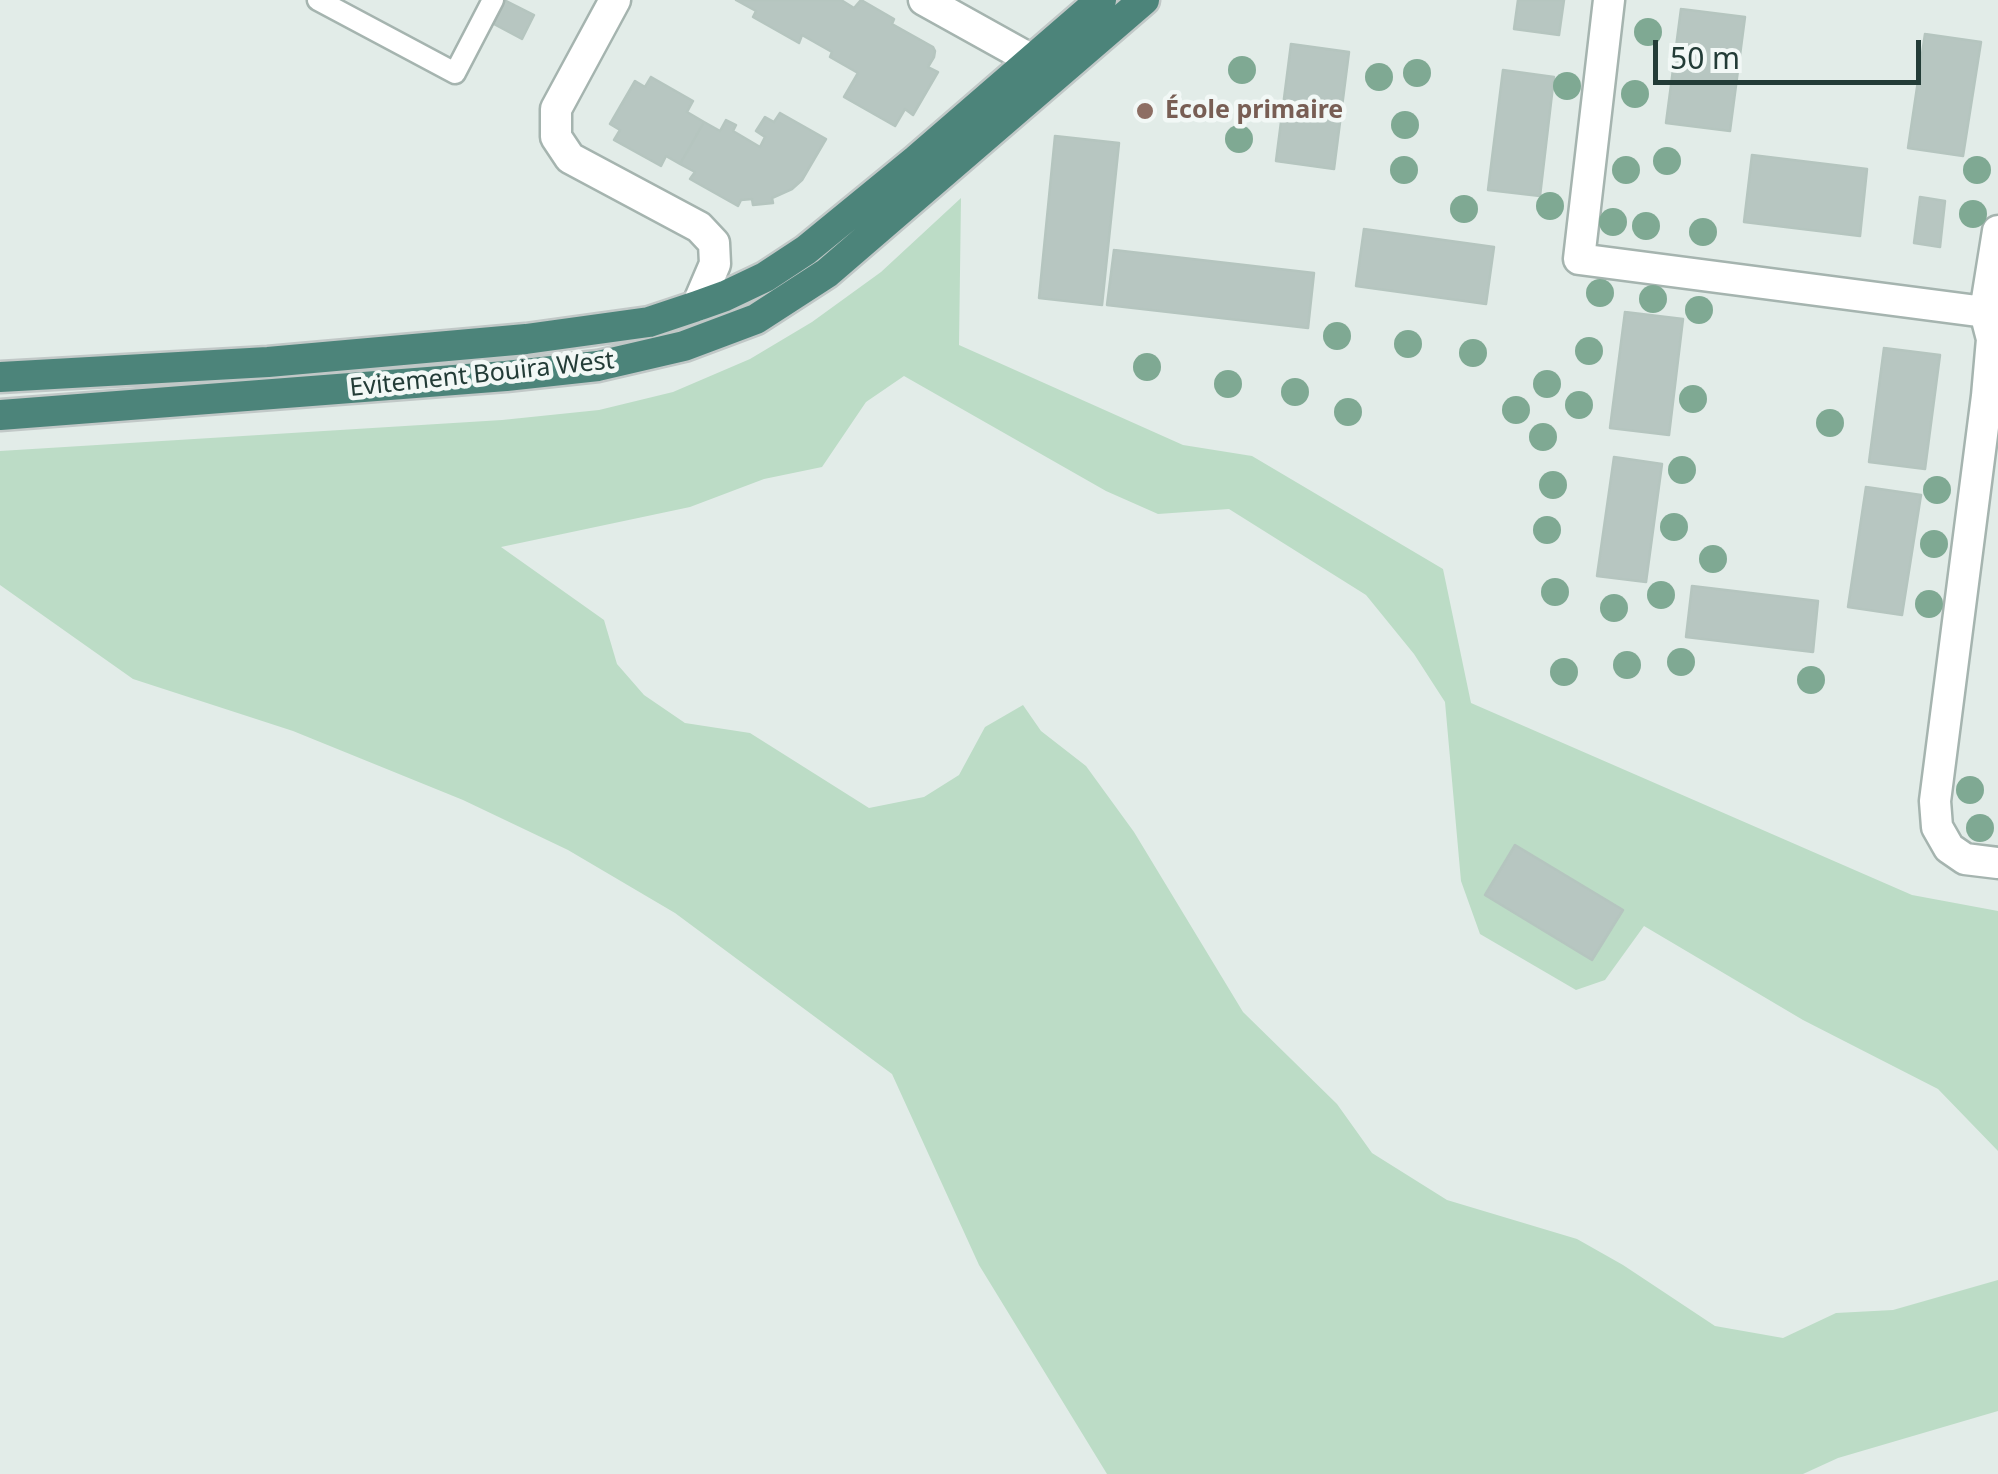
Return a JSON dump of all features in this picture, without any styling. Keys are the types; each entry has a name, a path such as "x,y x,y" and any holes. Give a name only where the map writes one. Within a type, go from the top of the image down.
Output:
{"highway":[{"name":"Evitement Bouira West","path":"0,377 268,362 526,339 649,322 696,306 765,277 806,250 1100,0"},
{"name":"Evitement Bouira West","path":"0,415 506,376 598,366 684,346 756,319 827,272 1144,0"}],"street":[{"path":"614,0 556,109 556,137 570,158 700,228 714,243 716,264 696,306"},
{"path":"924,0 1032,60"},
{"path":"1609,0 1579,259 1992,330"},
{"path":"1998,231 1987,396 1935,801 1937,827 1949,848 1964,859 1998,864"}],"lane":[{"path":"318,0 455,74 493,0"}],"green space":[{"path":"961,198 959,345 1183,445 1252,456 1443,569 1471,703 1912,895 1998,911 1998,1151 1938,1089 1803,1020 1644,926 1605,980 1576,990 1480,934 1461,881 1445,702 1414,654 1366,595 1229,509 1158,514 1106,491 904,376 866,402 822,467 764,479 690,507 501,547 604,620 617,664 644,695 685,723 750,733 869,808 924,797 959,775 985,727 1023,705 1041,731 1086,766 1134,832 1243,1012 1337,1104 1372,1153 1447,1200 1577,1239 1715,1326 1783,1338 1836,1313 1893,1310 1998,1280 1998,1411 1838,1458 1803,1474 1107,1474 979,1265 892,1074 675,913 568,850 463,800 293,731 133,679 0,585 0,451 502,420 599,410 673,392 750,359 812,322 881,272"}],"building":[{"path":"504,0 534,15 522,39 492,23"},
{"path":"736,0 841,0 854,8 861,0 894,19 892,24 933,47 934,57 928,67 938,72 913,115 905,109 895,126 844,97 858,73 830,57 832,52 802,35 799,43 753,17 756,11"},
{"path":"1518,0 1564,0 1559,35 1514,29"},
{"path":"1681,9 1745,17 1730,131 1666,123"},
{"path":"1925,34 1981,42 1963,156 1908,148"},
{"path":"1291,44 1349,52 1334,169 1276,161"},
{"path":"1503,70 1554,77 1540,196 1488,190"},
{"path":"651,77 693,101 687,112 704,122 680,164 666,156 661,166 614,140 620,130 610,124 635,81 645,87"},
{"path":"780,113 826,139 802,180 772,198 773,203 753,205 752,199 741,200 738,206 690,179 695,172 680,164 704,122 720,131 726,120 736,125 733,131 760,147 765,137 756,131 765,117 774,122"},
{"path":"1055,136 1119,143 1102,305 1039,298"},
{"path":"1752,155 1867,169 1860,236 1744,222"},
{"path":"1920,197 1945,201 1940,247 1914,243"},
{"path":"1364,229 1494,247 1486,304 1356,286"},
{"path":"1114,250 1314,273 1308,328 1107,305"},
{"path":"1625,312 1683,319 1669,435 1610,428"},
{"path":"1884,348 1940,355 1925,469 1869,462"},
{"path":"1614,457 1662,464 1646,582 1597,576"},
{"path":"1866,487 1921,495 1902,615 1848,607"},
{"path":"1692,586 1818,601 1813,652 1686,637"},
{"path":"1515,845 1623,910 1592,960 1485,895"}],"place":[{"name":"École primaire","path":"1145,111"}]}
